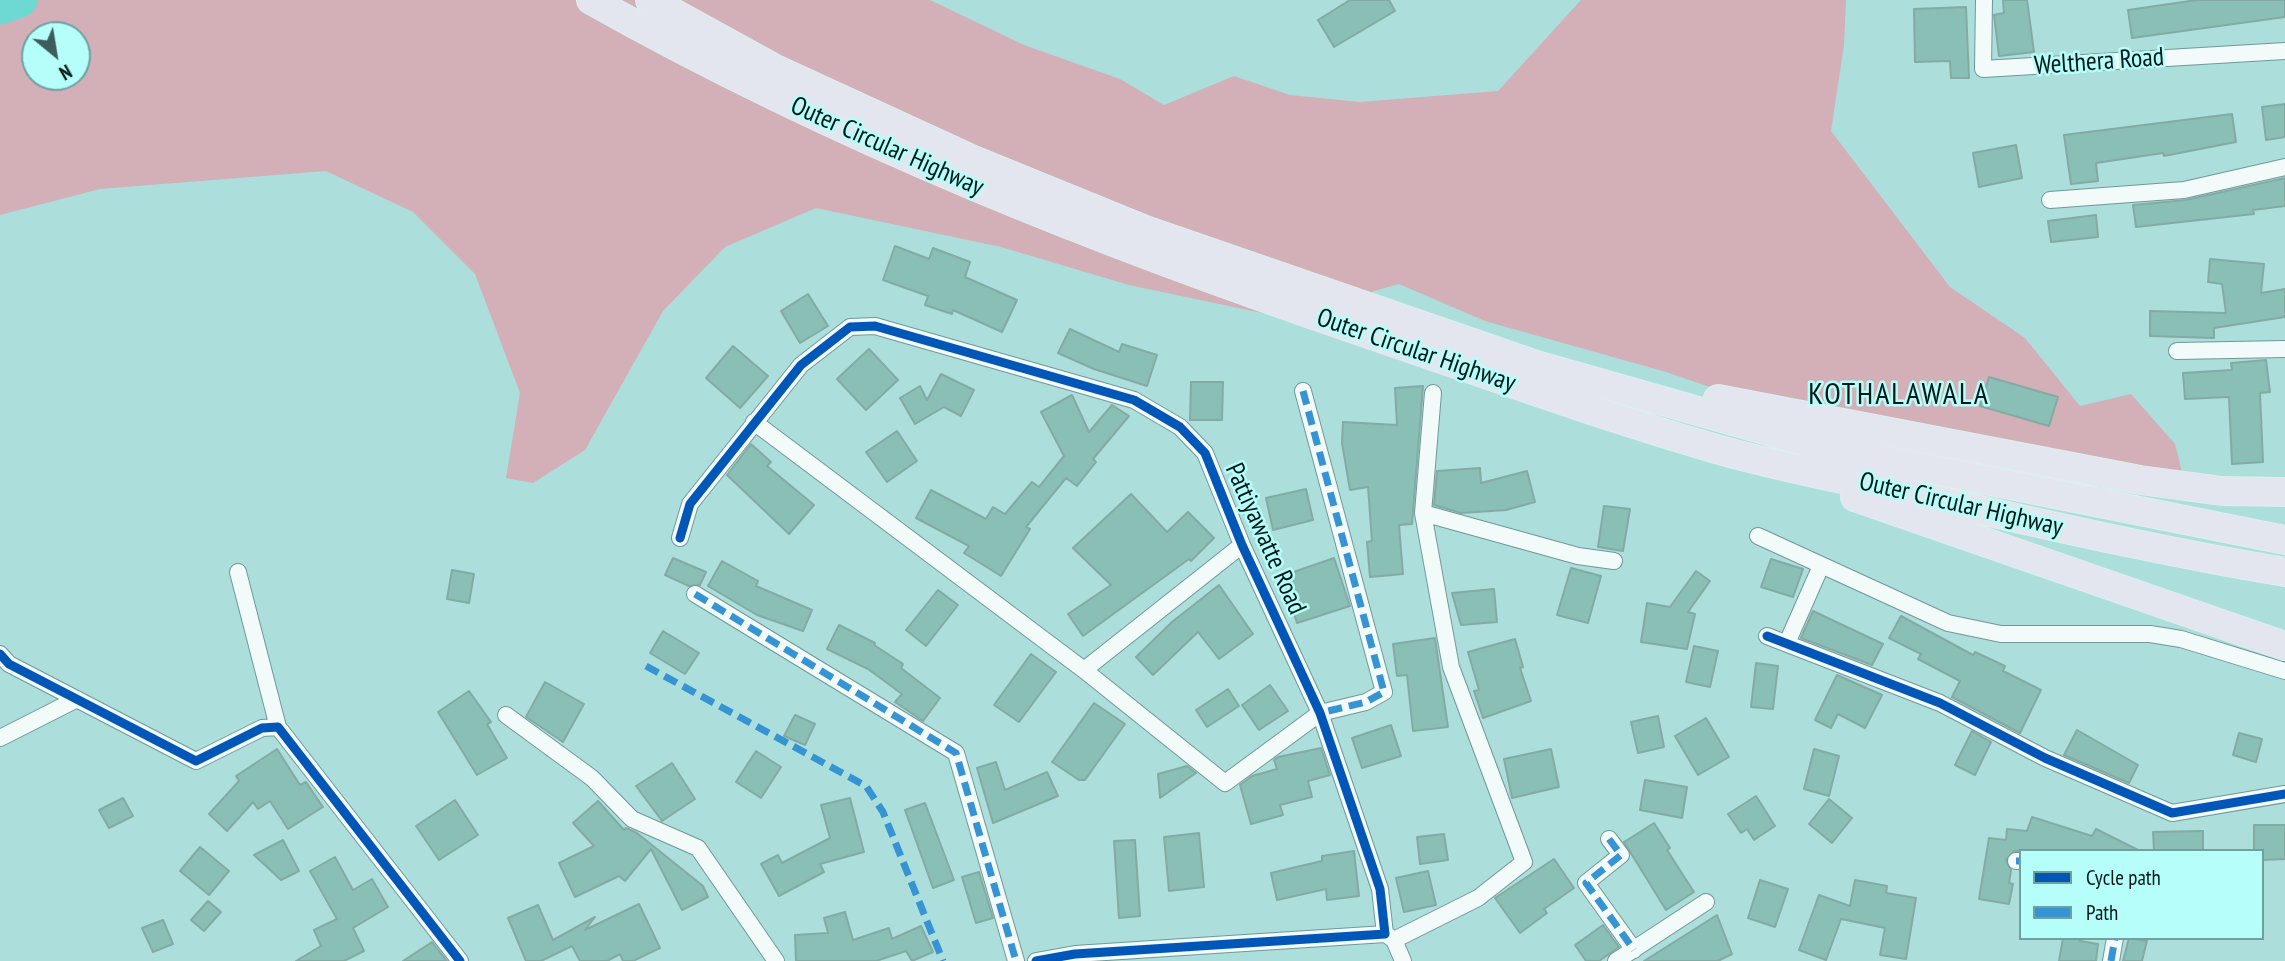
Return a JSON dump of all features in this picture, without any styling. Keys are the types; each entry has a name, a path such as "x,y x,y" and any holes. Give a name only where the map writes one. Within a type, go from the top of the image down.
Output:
{"highway":[{"name":"Outer Circular Highway","path":"591,0 679,50 857,136 959,182 1133,252 1386,327 1536,365 1835,450 2285,540"},
{"name":"Outer Circular Highway","path":"650,0 775,69 973,160 1386,327 1527,389 1723,451 2123,543 2285,572"},
{"path":"1536,365 2140,480 2222,491 2285,492"},
{"path":"1723,451 2285,646"}],"street":[{"name":"Welthera Road","path":"1984,0 1983,69 2285,51"},
{"path":"2050,200 2184,190 2285,167"},
{"name":"Pattiyawatte Road","path":"680,538 690,504 754,422 801,365 850,327 875,326 1134,400 1180,427 1205,453 1242,545 1320,713 1380,890 1389,937 1403,961"},
{"path":"2178,351 2285,349"},
{"path":"754,422 1084,670 1225,783 1320,713 1366,702 1384,692 1303,390"},
{"path":"1036,961 1389,937 1478,898 1524,862 1451,667 1423,513 1433,393"},
{"path":"1423,513 1578,556 1614,561"},
{"path":"1758,536 1948,623 2001,635 2150,634 2181,639 2285,671"},
{"path":"1084,670 1242,545"},
{"path":"1787,643 1821,566"},
{"path":"238,572 278,727 460,961"},
{"path":"695,594 956,753 1016,961"},
{"path":"1767,636 1940,703 2045,758 2172,813 2285,794"},
{"path":"3,662 196,761 262,728 278,727"},
{"path":"0,738 77,699"},
{"path":"506,715 592,778 632,819 698,848 776,961"},
{"path":"1609,839 1621,855 1586,883 1634,950"},
{"path":"1616,961 1706,902"},
{"path":"2111,961 2115,940"}],"shaded area":[{"path":"0,0 930,0 1024,45 1120,79 1164,105 1234,76 1290,95 1360,102 1498,91 1581,0 1846,0 1844,45 1831,131 1950,287 2025,338 2080,406 2131,394 2175,444 2186,488 2079,489 1907,464 1789,414 1666,372 1485,321 1399,284 1281,317 1129,285 1001,247 816,208 725,247 663,311 585,450 533,483 506,478 520,393 475,274 413,212 326,171 100,189 0,215"}],"building":[{"path":"1350,0 1389,0 1395,11 1334,47 1318,20"},
{"path":"2003,0 2027,0 2034,52 1999,56 1994,15 2004,13"},
{"path":"2197,0 2285,0 2285,17 2132,38 2128,10"},
{"path":"1966,7 1969,78 1951,78 1950,61 1915,62 1914,9"},
{"path":"2285,104 2285,137 2266,140 2262,107"},
{"path":"2232,114 2236,142 2164,156 2163,153 2096,163 2098,181 2071,184 2064,135"},
{"path":"2016,145 2022,178 1979,187 1973,153"},
{"path":"2285,178 2285,206 2253,210 2254,214 2136,227 2133,205 2186,200"},
{"path":"2096,215 2098,237 2051,242 2048,221"},
{"path":"895,246 929,259 933,248 970,262 965,277 1017,300 1002,332 953,310 952,314 925,305 928,296 883,280"},
{"path":"2210,259 2264,264 2261,293 2285,289 2285,317 2214,328 2214,338 2150,336 2150,311 2226,313 2222,284 2208,282"},
{"path":"808,294 828,326 800,343 781,311"},
{"path":"1070,329 1119,352 1122,344 1157,355 1147,386 1094,369 1058,353"},
{"path":"733,346 768,376 740,408 706,378"},
{"path":"869,349 898,380 866,410 837,379"},
{"path":"2266,360 2270,392 2260,393 2263,462 2232,464 2229,397 2185,399 2183,373 2232,370 2231,363"},
{"path":"941,374 974,390 961,416 944,407 915,424 900,398 920,386 927,400"},
{"path":"1989,377 2058,397 2049,426 1980,406"},
{"path":"1191,382 1223,382 1222,420 1190,420"},
{"path":"1423,386 1412,524 1399,525 1403,574 1370,577 1367,542 1372,541 1368,487 1350,490 1342,443 1343,422 1397,425 1395,388"},
{"path":"1072,395 1089,432 1112,405 1129,416 1093,459 1096,462 1077,486 1066,478 1026,527 1030,529 1001,576 964,553 969,546 916,518 931,490 986,519 993,507 1005,514 1032,482 1039,487 1064,456 1041,412"},
{"path":"897,431 917,461 887,482 866,452"},
{"path":"751,444 771,462 767,466 814,505 789,534 727,475"},
{"path":"1480,468 1481,483 1527,471 1535,502 1506,510 1461,513 1434,505 1437,471"},
{"path":"1306,489 1313,520 1273,530 1266,498"},
{"path":"1131,494 1167,532 1188,512 1214,538 1191,561 1189,559 1083,636 1068,614 1111,585 1073,548"},
{"path":"1604,506 1630,509 1623,551 1598,547"},
{"path":"673,558 706,572 700,585 689,586 665,575"},
{"path":"1334,558 1350,606 1297,623 1282,576"},
{"path":"1771,559 1803,569 1793,597 1761,587"},
{"path":"722,561 758,581 756,586 812,610 803,631 757,615 708,586"},
{"path":"1571,568 1601,576 1588,623 1557,615"},
{"path":"452,570 474,574 469,603 447,599"},
{"path":"1696,571 1710,581 1688,612 1695,614 1687,649 1641,642 1647,603 1670,607"},
{"path":"1219,585 1253,634 1219,659 1198,632 1153,675 1136,657 1172,622"},
{"path":"1494,589 1497,622 1461,625 1452,593"},
{"path":"938,590 958,605 926,646 906,630"},
{"path":"1813,611 1883,644 1872,665 1801,638"},
{"path":"1901,616 1973,655 1975,652 2005,666 2003,671 2041,690 2020,733 1952,697 1960,681 1918,659 1921,654 1889,638"},
{"path":"839,625 875,643 874,645 903,664 901,668 940,698 923,721 895,702 902,694 868,669 827,649"},
{"path":"663,631 699,653 685,674 650,653"},
{"path":"1435,638 1448,727 1413,731 1407,675 1397,676 1393,644"},
{"path":"1515,639 1523,667 1520,668 1531,701 1483,718 1474,691 1479,690 1468,652"},
{"path":"1694,646 1718,651 1710,687 1686,682"},
{"path":"1031,654 1056,672 1019,722 994,705"},
{"path":"1756,663 1778,666 1773,709 1751,707"},
{"path":"1837,675 1882,695 1865,728 1838,714 1831,728 1815,720"},
{"path":"545,682 584,704 563,742 526,717"},
{"path":"1270,685 1288,711 1259,730 1242,705"},
{"path":"1228,689 1239,706 1207,727 1196,710"},
{"path":"469,691 491,722 487,724 507,758 477,775 438,712"},
{"path":"1094,703 1125,724 1085,780 1079,780 1052,762"},
{"path":"795,715 815,724 805,745 784,736"},
{"path":"1658,716 1664,747 1638,753 1631,722"},
{"path":"1706,718 1729,757 1698,775 1675,736"},
{"path":"1391,725 1401,756 1362,768 1352,738"},
{"path":"2077,730 2138,765 2129,783 2064,755"},
{"path":"1972,731 1991,742 1975,775 1955,765"},
{"path":"2239,733 2262,739 2256,762 2233,755"},
{"path":"1321,748 1330,775 1308,781 1312,797 1280,805 1283,815 1251,824 1240,785 1252,776 1277,769 1274,760 1278,757"},
{"path":"277,749 300,785 306,782 323,807 288,829 270,801 258,809 253,802 227,831 209,814 239,781 236,776"},
{"path":"1551,749 1559,787 1512,798 1504,759"},
{"path":"1814,749 1839,756 1829,796 1804,789"},
{"path":"756,751 781,767 761,798 736,782"},
{"path":"996,762 1005,790 1047,772 1058,796 993,823 977,768"},
{"path":"672,763 695,799 662,821 636,786"},
{"path":"1187,766 1196,773 1160,798 1158,774"},
{"path":"1645,780 1687,787 1682,818 1640,810"},
{"path":"1756,796 1775,826 1754,840 1747,829 1741,833 1728,814"},
{"path":"123,798 133,816 109,828 99,810"},
{"path":"850,798 864,852 820,864 824,872 779,896 761,864 778,855 782,863 830,838 821,805"},
{"path":"1829,799 1852,818 1832,843 1809,824"},
{"path":"455,800 478,835 439,860 416,826"},
{"path":"598,801 624,830 626,828 637,833 703,886 708,897 682,910 651,849 625,881 619,876 575,897 559,863 594,846 573,823"},
{"path":"925,803 954,880 933,888 905,810"},
{"path":"2032,817 2092,836 2096,829 2136,849 2019,849 2006,860 2011,870 2009,883 2013,884 2009,904 1979,899 1989,838 2006,840 2007,829 2027,831"},
{"path":"1654,823 1670,848 1667,850 1694,892 1666,910 1624,842"},
{"path":"2254,825 2285,825 2285,859 2264,860 2264,849 2254,849"},
{"path":"2203,831 2203,849 2154,849 2153,832"},
{"path":"1199,833 1204,887 1169,891 1164,837"},
{"path":"1444,834 1448,860 1420,864 1417,837"},
{"path":"283,840 299,871 281,880 254,855"},
{"path":"1135,840 1140,916 1119,918 1114,841"},
{"path":"200,847 229,871 209,895 180,871"},
{"path":"1354,851 1359,896 1327,900 1326,889 1277,900 1271,873 1322,861 1322,856"},
{"path":"335,857 353,890 372,879 388,907 353,928 364,951 344,961 296,961 321,946 314,930 337,919 310,871"},
{"path":"1554,859 1574,888 1544,909 1547,913 1520,933 1495,898"},
{"path":"1428,871 1436,905 1404,912 1396,878"},
{"path":"979,872 993,918 976,923 962,877"},
{"path":"1760,880 1788,889 1775,927 1748,918"},
{"path":"1855,880 1887,886 1886,893 1916,898 1906,959 1880,955 1885,928 1841,919 1826,960 1799,950 1819,895 1850,906"},
{"path":"208,901 221,912 204,931 191,920"},
{"path":"639,904 660,948 633,961 623,961 620,954 607,961 580,961 572,946 541,961 526,961 508,918 538,905 553,940 595,917 585,930"},
{"path":"845,912 853,940 889,928 892,939 921,926 933,952 912,961 906,951 876,961 796,961 795,935 828,933 824,918"},
{"path":"1717,915 1732,954 1718,961 1644,961"},
{"path":"163,920 173,944 153,952 142,928"},
{"path":"1603,925 1619,947 1599,961 1586,961 1575,945"},
{"path":"2063,940 2098,944 2096,961 2059,961"},
{"path":"2128,940 2147,941 2142,961 2123,961"},
{"path":"432,942 447,961 403,961"}],"waterway":[{"path":"0,7 20,0"}],"marked path":[{"path":"1303,391 1384,692 1366,702 1320,713"},
{"path":"695,594 956,753 1016,961"},
{"path":"646,666 866,786 883,812 943,961"},
{"path":"1609,839 1621,855 1586,883 1634,950"},
{"path":"2111,961 2115,940"}],"cycle path":[{"path":"680,538 690,504 801,365 850,327 875,326 1134,400 1180,427 1205,453 1242,545 1320,713 1380,889 1385,934 1075,954 1036,961"},
{"path":"1767,636 1940,703 2045,758 2172,813 2285,794"},
{"path":"0,654 9,664 196,761 262,728 278,727 460,961"}],"district":[{"name":"KOTHALAWALA","path":"1899,395"}]}
